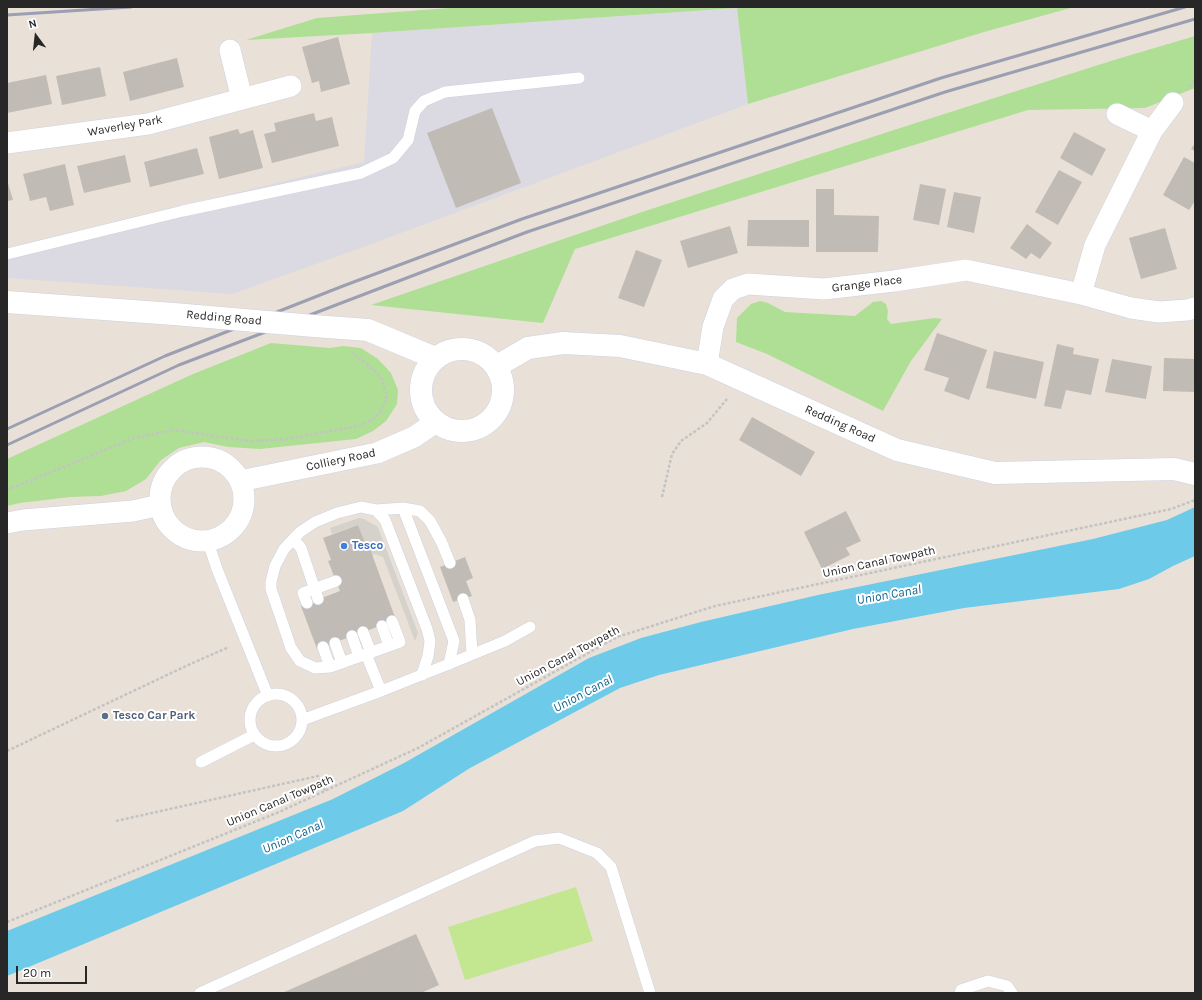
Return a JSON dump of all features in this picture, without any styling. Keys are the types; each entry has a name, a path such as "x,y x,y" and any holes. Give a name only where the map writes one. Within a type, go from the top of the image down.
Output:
{"main road":[{"name":"Redding Road","path":"7,302 368,330 435,358"},
{"name":"Redding Road","path":"497,366 528,348 563,343 620,346 707,364 897,450 995,473 1185,471"},
{"path":"461,348 474,350 487,356 497,366 502,378 504,391 498,410 495,415 485,424 473,429 460,431 447,428 436,422 426,411 421,397 421,383 426,369 435,358 447,351 461,348"}],"street":[{"path":"230,50 242,99"},
{"name":"Waverley Park","path":"7,144 148,124 291,86"},
{"path":"1081,294 1095,245 1152,131 1173,103"},
{"path":"1117,114 1152,131"},
{"name":"Grange Place","path":"707,364 713,327 723,299 733,290 748,284 824,289 894,281 966,270 1081,294 1130,308 1160,312 1195,308"},
{"name":"Colliery Road","path":"240,481 377,453 414,437 436,422"},
{"path":"201,457 215,459 228,465 238,475 244,489 245,504 241,518 233,530 222,537 208,542 194,541 182,537 171,529 164,518 160,505 160,491 166,478 175,467 187,460 201,457"},
{"path":"7,523 23,520 133,511 160,505"}],"lane":[{"path":"7,254 183,211 361,173 393,158 408,140 415,111 424,101 445,92 579,78"},
{"path":"389,624 394,644 330,667 315,668 300,661 291,648 272,597 271,582 275,566 284,549 300,532 315,522 337,513 361,507 376,510 403,508 420,511 430,521 442,542 450,563"},
{"path":"403,508 454,642 449,664"},
{"path":"376,510 385,520 427,629 430,641 428,656 422,675"},
{"path":"293,539 300,548 316,594"},
{"path":"208,542 217,569 268,696"},
{"path":"305,598 334,585"},
{"path":"463,599 470,620 472,654"},
{"path":"302,720 449,664 505,641 530,627"},
{"path":"363,632 365,654"},
{"path":"352,636 365,654 380,691"},
{"path":"335,643 342,663"},
{"path":"323,647 330,667"},
{"path":"277,694 285,696 293,701 299,708 302,720 299,734 286,744 270,746 263,743 254,735 250,723 251,714 254,707 260,700 268,696 277,694"},
{"path":"201,762 254,735"},
{"path":"200,993 535,842 559,838 597,853 611,867 650,993"},
{"path":"960,993 961,990 988,981 1007,986 1012,993"}],"path":[{"path":"7,490 134,438 174,430 251,441 287,439 358,426 372,420 382,410 388,395 381,377 349,351"},
{"path":"662,497 672,454 681,441 707,422 729,396"},
{"name":"Union Canal Towpath","path":"7,922 279,812 418,748 617,637 715,606 1171,509 1195,500"},
{"path":"7,750 209,655 246,641"},
{"path":"116,821 318,776 325,791"}],"shaded area":[{"path":"737,8 748,104 366,246 232,294 7,278 7,248 364,162 372,33"},
{"path":"359,518 377,526 379,530 418,633 415,641 383,557 375,554 332,570 367,547 358,525 332,534 330,528"}],"green space":[{"path":"462,7 1074,7 984,32 748,104 737,8 372,33 246,40 317,18"},
{"path":"1195,36 1195,88 1145,108 1028,110 575,249 543,323 371,305 642,212 897,129 1114,60"},
{"path":"760,301 768,303 785,312 855,316 873,302 881,301 886,304 888,311 887,319 891,324 934,318 942,319 911,361 883,411 767,354 736,342 737,318 751,304"},
{"path":"271,343 330,348 343,346 361,348 378,359 391,373 398,390 397,404 386,421 373,431 356,439 260,449 228,447 204,442 179,448 161,460 146,479 126,491 101,496 70,497 7,506 7,459 193,374"},
{"path":"576,887 593,941 465,980 448,927"}],"water":[{"name":"Union Canal","path":"1195,507 1195,556 1149,579 1119,589 964,608 853,629 659,675 620,688 470,768 403,811 7,976 7,931 333,799 404,763 589,658 641,638 701,622 818,595 1093,539 1167,520"}],"building":[{"path":"338,37 350,84 321,92 319,81 312,83 302,47"},
{"path":"177,58 184,87 130,101 123,72"},
{"path":"100,67 106,96 62,105 56,76"},
{"path":"46,75 52,104 7,113 7,83"},
{"path":"492,108 521,183 456,208 427,133"},
{"path":"314,113 316,121 332,117 339,146 272,163 264,134 276,131 274,123"},
{"path":"238,129 240,134 253,130 263,168 219,179 209,137"},
{"path":"1074,132 1106,149 1092,176 1060,158"},
{"path":"1195,143 1195,151 1191,149"},
{"path":"197,148 204,174 150,187 144,162"},
{"path":"125,155 131,182 84,193 77,166"},
{"path":"1184,157 1195,163 1195,201 1189,210 1163,195"},
{"path":"65,164 74,205 50,211 46,197 30,201 23,174"},
{"path":"1059,170 1082,182 1058,225 1035,212"},
{"path":"7,180 13,200 7,201"},
{"path":"920,184 946,189 939,225 913,220"},
{"path":"816,189 834,189 834,215 879,216 878,252 816,252"},
{"path":"954,192 981,197 974,233 947,227"},
{"path":"748,220 809,220 809,247 747,246"},
{"path":"1027,224 1052,243 1040,259 1031,253 1026,259 1010,248"},
{"path":"730,226 738,253 688,268 680,241"},
{"path":"1165,228 1177,269 1141,279 1129,238"},
{"path":"636,250 662,260 644,307 618,298"},
{"path":"937,333 987,350 969,400 944,391 949,378 924,370"},
{"path":"1057,344 1074,348 1073,354 1099,359 1091,395 1066,390 1061,409 1044,406"},
{"path":"994,351 1044,362 1036,399 986,388"},
{"path":"1164,358 1195,359 1195,392 1163,391"},
{"path":"1112,359 1152,366 1146,399 1105,392"},
{"path":"752,417 815,452 801,476 739,440"},
{"path":"846,511 861,541 846,548 850,555 822,569 804,532"},
{"path":"358,525 367,547 369,546 396,620 317,649 301,606 340,591 328,561 331,560 323,538"},
{"path":"465,557 473,578 466,581 472,596 453,602 440,567"},
{"path":"416,934 439,985 421,993 282,993"}],"railway":[{"path":"7,15 131,7"},
{"path":"7,429 165,356 343,286 522,219 941,78 1185,7"},
{"path":"7,445 179,365 527,232 945,92 1195,19"}],"place":[{"name":"Tesco","path":"344,546"},
{"name":"Tesco Car Park","path":"105,716"}]}
